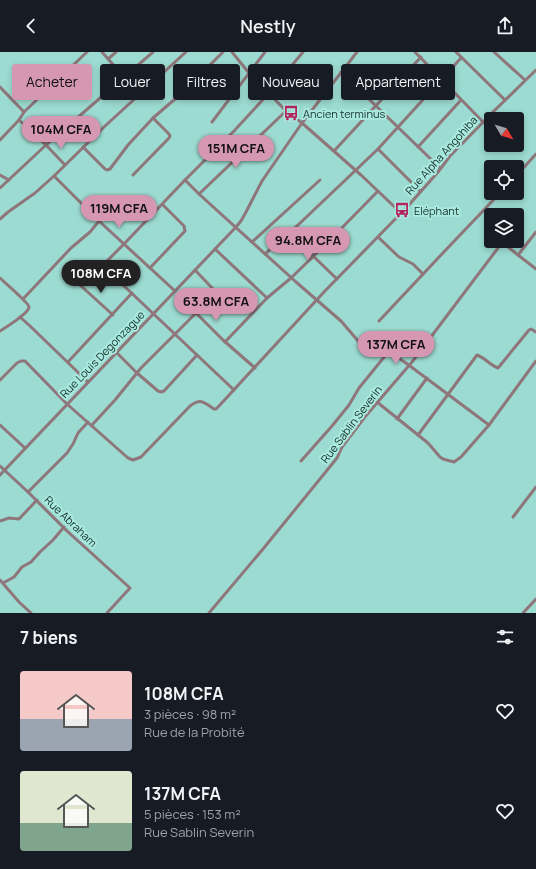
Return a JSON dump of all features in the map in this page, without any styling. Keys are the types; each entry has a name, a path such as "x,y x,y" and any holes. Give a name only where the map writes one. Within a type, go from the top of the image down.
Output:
{"street":[{"path":"0,140 19,120 24,112 87,52"},
{"path":"102,52 112,64"},
{"path":"108,59 116,52"},
{"path":"139,64 153,52"},
{"path":"0,220 54,176 105,126 186,52"},
{"path":"83,147 105,169 110,169 128,145 153,118 188,88 223,52"},
{"path":"232,52 248,72"},
{"path":"256,64 265,52"},
{"path":"293,64 303,52"},
{"name":"Rue Louis Degonzague","path":"347,64 356,52"},
{"path":"415,52 427,64"},
{"path":"456,52 505,100"},
{"path":"494,52 525,80"},
{"path":"334,151 420,57"},
{"path":"455,65 461,58"},
{"name":"Rue Alpha Angohiba","path":"0,380 17,363 25,361 67,404 128,458 133,460 141,457 197,401 201,401 216,409 337,279 401,213 450,156 536,70"},
{"name":"Rue Louis Degonzague","path":"0,475 236,227 241,221 262,181 302,123 320,102 341,72"},
{"path":"212,122 248,74"},
{"path":"0,87 24,112"},
{"path":"455,93 483,122"},
{"path":"0,188 100,98"},
{"path":"234,390 105,268 104,265 105,262 163,205 185,180 234,131 262,100"},
{"path":"275,100 334,151 401,213"},
{"path":"370,100 440,168"},
{"path":"265,254 298,225 378,149 423,100"},
{"path":"418,147 461,100"},
{"path":"199,194 286,111"},
{"path":"133,175 170,136 153,118"},
{"path":"19,120 65,165"},
{"path":"378,149 420,191"},
{"path":"524,167 536,154"},
{"path":"0,175 9,180"},
{"path":"54,176 99,221 175,291"},
{"path":"185,180 291,278 341,321 359,342"},
{"path":"252,242 320,180"},
{"path":"225,342 267,298 314,256 378,191"},
{"path":"379,321 493,200"},
{"path":"150,268 185,232 184,226 163,205"},
{"path":"23,299 71,248 90,232 99,221"},
{"path":"536,232 518,255 536,269"},
{"path":"289,233 337,279"},
{"path":"378,237 399,257 413,264 422,274"},
{"name":"Rue Sablin Severin","path":"209,613 337,458 342,447 364,418 410,366 502,244 518,255"},
{"path":"215,249 267,298"},
{"path":"92,425 141,368 214,293 214,290 195,270"},
{"path":"0,278 29,306 28,310 20,317 0,331"},
{"path":"80,285 112,315"},
{"path":"68,362 132,293"},
{"path":"196,313 254,368"},
{"path":"20,317 88,382"},
{"path":"418,436 477,355 498,368 529,330 531,329 536,332"},
{"path":"116,352 158,391 161,392 164,391 197,355"},
{"path":"301,461 332,426 387,352 390,352 427,378 489,425"},
{"path":"377,402 428,443 440,457 454,462 461,457 489,425 536,361"},
{"path":"397,419 427,378"},
{"path":"28,492 67,453 78,433 88,422"},
{"path":"0,425 25,448"},
{"name":"Rue Abraham","path":"0,466 130,588 107,613"},
{"path":"513,517 536,488"},
{"path":"0,521 9,518 19,519 37,500"},
{"path":"31,613 19,602 2,582 14,577 22,567 31,562 64,527"},
{"path":"523,613 536,599"}],"place":[{"name":"Ancien terminus","path":"291,113"},
{"name":"Eléphant","path":"402,210"}]}
